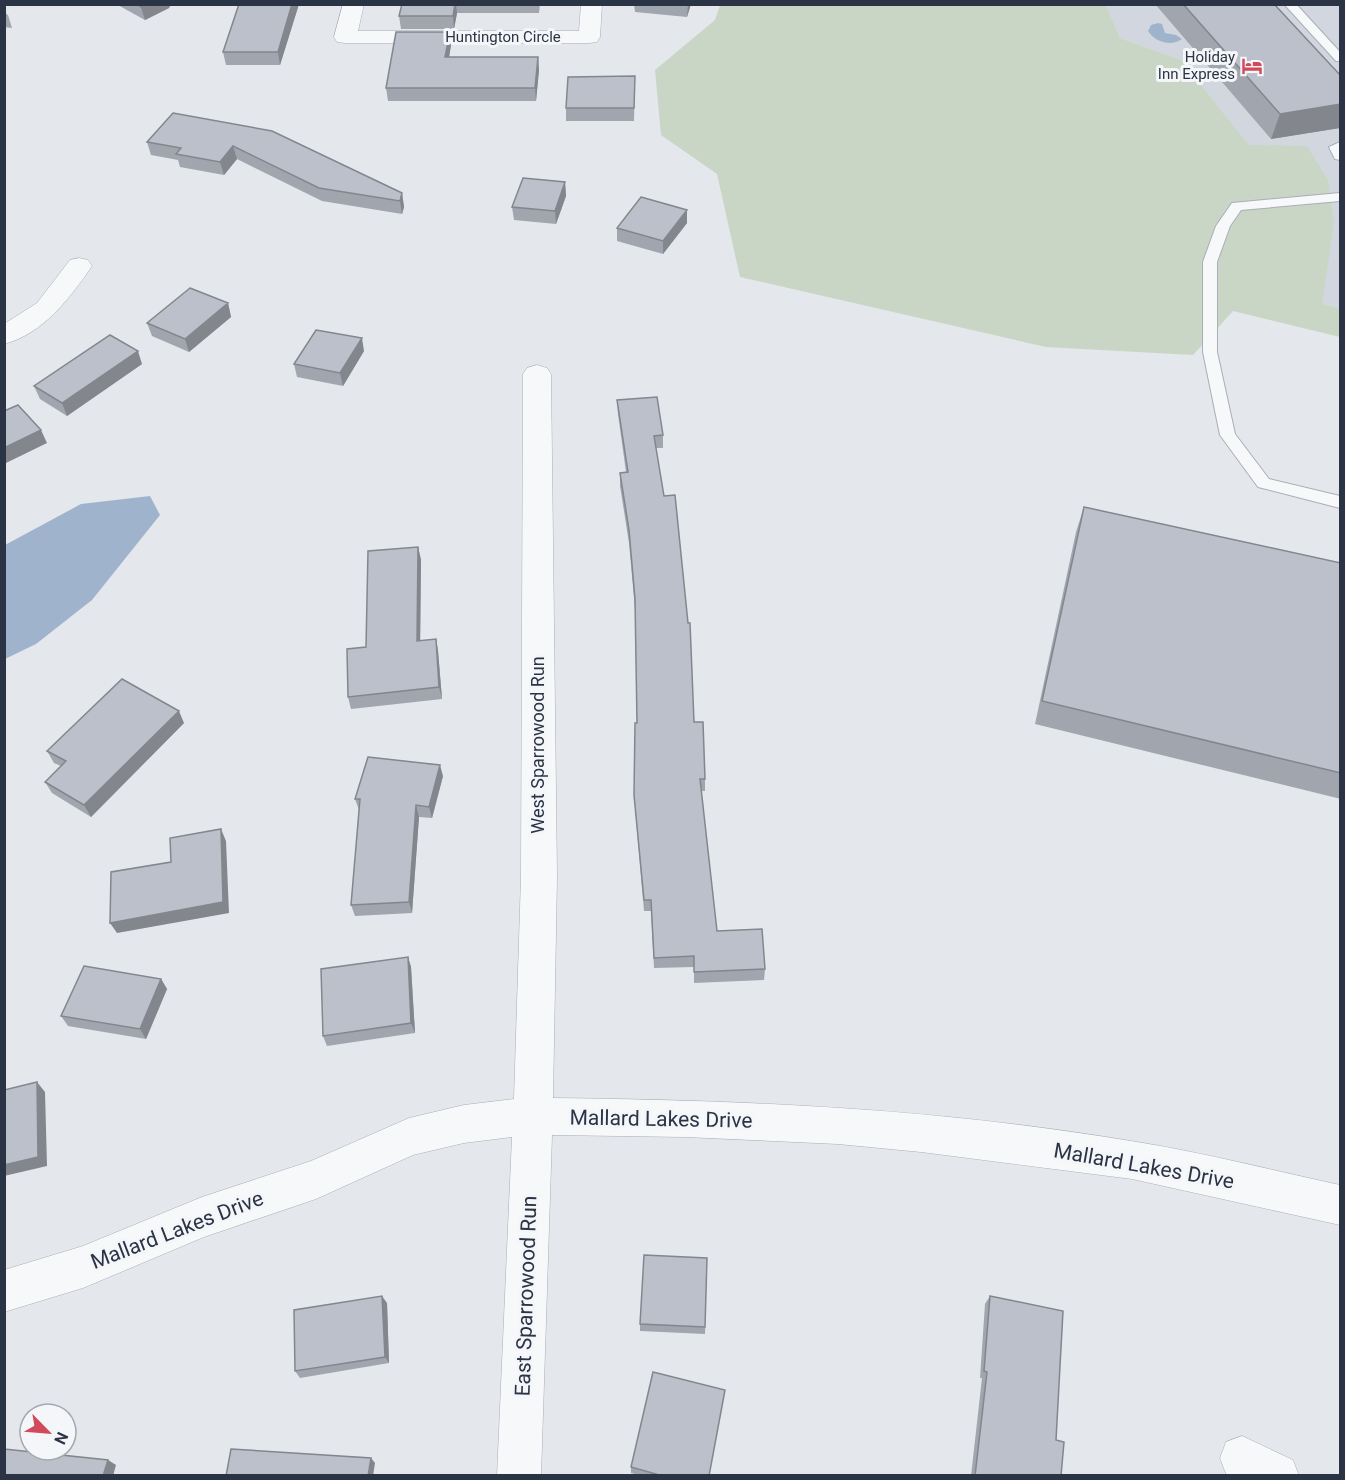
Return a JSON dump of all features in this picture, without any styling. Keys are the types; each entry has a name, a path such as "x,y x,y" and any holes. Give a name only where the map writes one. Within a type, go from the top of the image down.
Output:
{"street":[{"name":"Huntington Circle","path":"354,4 345,37 589,37 592,4"},
{"path":"4,336 46,309 79,266"},
{"name":"West Sparrowood Run","path":"533,1116 539,877 537,375"},
{"name":"Mallard Lakes Drive","path":"4,1290 83,1267 202,1217 316,1179 409,1137 464,1124 533,1116 685,1118 837,1125 921,1133 1132,1160 1341,1205"},
{"name":"East Sparrowood Run","path":"519,1476 533,1116"}],"lane":[{"path":"1289,4 1341,58"},
{"path":"1297,36 1310,27"},
{"path":"1341,146 1335,147 1341,156"},
{"path":"1341,197 1237,206 1223,226 1210,262 1210,352 1228,435 1264,483 1341,502"}],"shaded area":[{"path":"1106,5 1340,5 1340,308 1322,304 1249,145 1181,60 1120,38"}],"green space":[{"path":"720,5 1106,5 1120,38 1181,60 1249,145 1307,146 1328,180 1334,223 1322,304 1340,308 1340,337 1233,311 1193,355 1046,347 740,277 717,174 661,135 655,70 715,20"}],"water":[{"path":"1162,24 1165,33 1182,39 1168,43 1155,38 1148,31 1151,25"},
{"path":"150,496 160,515 92,600 36,644 5,659 5,545 81,504"}],"building":[{"path":"239,4 292,4 278,52 223,52"},
{"path":"402,4 455,4 453,16 399,16"},
{"path":"1183,4 1274,4 1341,76 1341,104 1280,114"},
{"path":"396,32 450,32 445,57 538,57 535,88 386,88"},
{"path":"635,76 634,108 566,108 568,77"},
{"path":"173,113 272,131 402,193 400,201 319,188 233,146 220,162 176,154 181,148 147,142"},
{"path":"523,178 565,182 555,211 512,207"},
{"path":"641,197 687,210 663,241 617,228"},
{"path":"190,288 228,303 185,339 147,323"},
{"path":"316,330 362,338 340,373 294,364"},
{"path":"110,335 138,351 62,403 34,386"},
{"path":"657,397 663,435 654,436 664,496 675,495 688,623 690,623 694,722 703,722 705,779 700,779 717,931 762,929 765,969 694,972 694,956 654,958 651,900 644,900 634,795 635,723 637,723 635,599 629,530 620,473 628,472 617,400"},
{"path":"18,405 41,430 4,448 4,411"},
{"path":"1084,507 1341,563 1341,773 1042,701"},
{"path":"418,547 417,641 436,639 439,687 348,697 347,649 366,647 368,551"},
{"path":"122,679 179,711 84,805 45,782 66,761 47,751"},
{"path":"368,757 440,765 429,807 416,805 409,902 351,905 360,799 355,799"},
{"path":"221,829 223,902 110,923 111,872 171,862 170,838"},
{"path":"408,957 411,1023 323,1036 321,969"},
{"path":"84,966 161,979 140,1029 61,1016"},
{"path":"37,1082 38,1157 4,1165 4,1090"},
{"path":"644,1255 707,1258 705,1327 640,1324"},
{"path":"382,1296 385,1357 295,1371 294,1310"},
{"path":"990,1296 1063,1311 1056,1440 1064,1442 1061,1476 975,1476 987,1372 984,1371"},
{"path":"653,1372 725,1390 709,1476 663,1476 631,1467"},
{"path":"4,1449 18,1450 18,1462 78,1462 78,1457 108,1460 103,1476 4,1476"},
{"path":"231,1449 371,1458 368,1476 226,1476"}],"place":[{"name":"Holiday Inn Express","path":"1252,66"}]}
